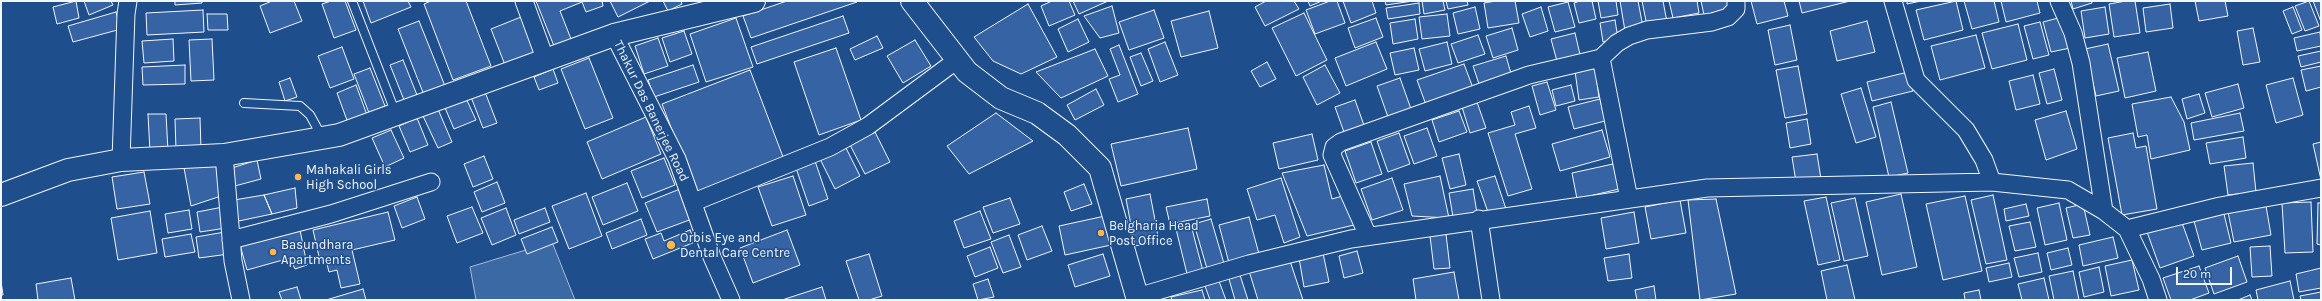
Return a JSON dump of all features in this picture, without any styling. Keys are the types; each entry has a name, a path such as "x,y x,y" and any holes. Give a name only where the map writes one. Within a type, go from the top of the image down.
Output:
{"street":[{"path":"121,160 126,14 128,1"},
{"path":"524,1 546,61"},
{"path":"1,195 68,170 121,160 224,155 339,135 614,35 754,1"},
{"path":"912,1 957,60 968,72 1001,98 1043,117 1067,135 1100,168 1138,298 1248,264 1368,236 1479,219 1707,188 1992,182 2068,190 2104,211 2127,229 2151,279 2158,300"},
{"path":"1368,236 1332,155 1334,148 1341,142 1529,75 1601,58 1617,43 1629,36 1647,30 1712,22 1728,17 1736,9 1736,1"},
{"path":"1893,1 1916,80 1966,130 1984,160 1992,182"},
{"path":"2059,1 2073,33 2081,63 2104,211"},
{"name":"Thakur Das Banerjee Road","path":"614,35 677,159 694,202 712,257 731,300"},
{"path":"1601,58 1629,199"},
{"path":"694,202 830,147 868,126 957,60"},
{"path":"224,155 231,240 241,300"},
{"path":"231,240 331,214 431,182"},
{"path":"2127,229 2220,206 2321,188"},
{"path":"1479,219 1491,300"}],"lane":[{"path":"352,1 396,115"},
{"path":"244,103 300,106 310,115 322,138"}],"water":[{"path":"552,242 575,300 476,300 470,267"}],"building":[{"path":"76,1 79,18 57,24 53,7"},
{"path":"84,1 111,1 113,5 89,15"},
{"path":"175,1 202,1 202,3 175,5"},
{"path":"272,1 294,1 302,21 270,33 260,6"},
{"path":"331,1 345,1 356,30 334,38 322,4"},
{"path":"363,1 408,1 411,7 371,23"},
{"path":"431,1 466,1 491,66 453,80 424,4"},
{"path":"536,1 602,1 603,6 586,12 582,2 560,11 573,44 556,51"},
{"path":"610,1 650,1 618,17"},
{"path":"663,1 681,1 682,4 668,11"},
{"path":"787,1 857,2 751,38 743,16"},
{"path":"1052,1 1069,1 1075,15 1049,26 1041,6"},
{"path":"1073,1 1108,1 1079,14"},
{"path":"1266,1 1294,1 1299,9 1265,26 1255,7"},
{"path":"1308,1 1322,1 1310,6"},
{"path":"1330,1 1337,1 1345,23 1315,34 1306,10"},
{"path":"1343,1 1372,1 1376,13 1351,23"},
{"path":"1385,1 1413,1 1386,5"},
{"path":"1422,1 1443,1 1445,10 1424,14"},
{"path":"1446,1 1467,1 1468,5 1448,9"},
{"path":"1496,1 1515,1 1519,23 1488,28 1484,3"},
{"path":"1580,1 1592,1 1596,19 1579,23 1574,3"},
{"path":"1598,1 1616,1 1618,15 1601,18"},
{"path":"1620,1 1638,1 1643,27 1625,31"},
{"path":"1642,1 1663,1 1667,22 1647,26"},
{"path":"1669,1 1697,1 1699,13 1673,18"},
{"path":"1701,1 1729,1 1730,9 1704,15"},
{"path":"1751,1 1784,1 1788,16 1757,24"},
{"path":"1799,1 1850,1 1802,13"},
{"path":"1907,1 1921,1 1907,4"},
{"path":"1956,1 1963,30 1924,40 1916,10"},
{"path":"1964,1 1994,1 1999,22 1972,29"},
{"path":"2001,1 2037,1 2040,13 2006,22"},
{"path":"2071,1 2092,1 2092,3 2073,9"},
{"path":"2135,1 2140,33 2114,37 2109,4"},
{"path":"2195,1 2225,1 2228,16 2199,21"},
{"path":"2309,1 2319,26 2305,31 2295,6"},
{"path":"2313,1 2321,1 2321,22"},
{"path":"1568,2 1575,27 1555,32 1548,7"},
{"path":"1419,3 1420,14 1388,19 1386,8"},
{"path":"1028,4 1057,57 1021,74 993,61 974,37"},
{"path":"2170,4 2173,28 2146,32 2143,8"},
{"path":"1112,6 1119,33 1100,38 1084,16"},
{"path":"1475,7 1480,29 1458,34 1453,13"},
{"path":"1541,7 1548,31 1530,37 1522,14"},
{"path":"2105,7 2109,34 2085,38 2081,11"},
{"path":"2293,7 2302,30 2292,34 2283,11"},
{"path":"203,10 204,32 147,35 146,13"},
{"path":"1154,10 1164,38 1129,50 1119,22"},
{"path":"1209,11 1218,48 1181,57 1171,21"},
{"path":"116,12 121,29 73,42 68,26"},
{"path":"1304,13 1327,60 1296,76 1272,28"},
{"path":"207,14 227,14 228,30 208,30"},
{"path":"1447,14 1450,36 1422,39 1419,17"},
{"path":"843,16 849,33 757,64 751,47"},
{"path":"521,17 535,53 505,65 491,29"},
{"path":"2062,17 2070,48 2051,52 2043,22"},
{"path":"736,18 753,67 706,82 690,34"},
{"path":"1376,18 1383,37 1355,48 1348,28"},
{"path":"1078,19 1089,42 1068,52 1058,29"},
{"path":"1415,19 1418,39 1393,44 1390,23"},
{"path":"1615,20 1618,39 1603,42 1600,23"},
{"path":"419,21 445,86 424,95 398,29"},
{"path":"1867,21 1875,52 1837,61 1830,31"},
{"path":"2040,22 2049,55 2033,59 2024,26"},
{"path":"2018,24 2027,60 1992,69 1982,33"},
{"path":"1790,25 1797,60 1775,65 1768,30"},
{"path":"1512,28 1518,50 1493,58 1486,36"},
{"path":"2253,28 2260,62 2243,65 2237,31"},
{"path":"684,31 692,54 670,62 662,38"},
{"path":"2320,32 2321,46 2297,51 2294,38"},
{"path":"1575,33 1581,59 1558,65 1551,39"},
{"path":"1478,35 1485,54 1458,63 1451,44"},
{"path":"1976,35 1985,68 1940,80 1931,46"},
{"path":"877,36 883,48 855,60 850,49"},
{"path":"658,38 668,66 644,74 635,46"},
{"path":"173,39 174,61 144,63 142,41"},
{"path":"212,39 214,80 191,81 189,40"},
{"path":"915,40 931,66 903,83 887,56"},
{"path":"1165,42 1178,75 1160,82 1148,49"},
{"path":"1376,42 1387,69 1346,86 1335,58"},
{"path":"1447,42 1452,64 1425,71 1419,49"},
{"path":"2108,44 2119,91 2096,96 2085,49"},
{"path":"1119,45 1138,94 1118,102 1109,79 1120,75 1110,49"},
{"path":"342,47 354,79 330,88 318,56"},
{"path":"836,48 861,120 819,135 794,62"},
{"path":"1414,48 1419,70 1395,75 1390,53"},
{"path":"1095,49 1108,76 1061,98 1036,72"},
{"path":"2321,51 2321,62 2301,67 2298,56"},
{"path":"2148,52 2156,91 2125,98 2117,58"},
{"path":"1141,53 1153,81 1141,86 1130,57"},
{"path":"1506,56 1512,77 1480,87 1473,66"},
{"path":"589,58 613,118 585,129 561,69"},
{"path":"403,60 417,95 404,100 390,65"},
{"path":"1267,62 1276,79 1260,87 1251,71"},
{"path":"1464,64 1473,88 1426,105 1417,80"},
{"path":"185,65 185,84 143,85 142,67"},
{"path":"693,65 699,82 654,97 648,80"},
{"path":"1325,65 1340,93 1317,105 1303,77"},
{"path":"1798,66 1807,114 1785,118 1776,70"},
{"path":"2321,66 2321,87 2306,91 2301,70"},
{"path":"370,68 385,106 369,113 354,74"},
{"path":"1595,68 1599,97 1579,100 1575,71"},
{"path":"553,69 558,83 539,90 534,77"},
{"path":"2054,69 2062,100 2047,104 2039,73"},
{"path":"750,70 785,162 697,195 662,104"},
{"path":"1908,72 1913,91 1872,101 1867,82"},
{"path":"2033,75 2040,104 2016,110 2009,81"},
{"path":"290,78 297,97 285,101 279,82"},
{"path":"1400,78 1411,109 1388,117 1377,86"},
{"path":"2293,78 2303,115 2276,123 2266,85"},
{"path":"1547,82 1556,110 1540,115 1532,86"},
{"path":"2238,84 2244,108 2212,117 2205,93"},
{"path":"356,85 367,115 348,123 337,93"},
{"path":"1571,85 1575,101 1556,106 1552,90"},
{"path":"1861,88 1876,137 1856,143 1841,94"},
{"path":"1096,89 1104,105 1075,120 1067,105"},
{"path":"485,92 497,123 483,128 471,97"},
{"path":"464,94 476,120 454,129 443,103"},
{"path":"2199,94 2205,113 2187,119 2182,99"},
{"path":"2171,97 2184,122 2190,150 2151,159 2147,135 2138,137 2132,104"},
{"path":"1600,99 1605,121 1574,129 1568,107"},
{"path":"1355,100 1365,128 1345,135 1335,107"},
{"path":"1477,102 1486,128 1470,133 1462,107"},
{"path":"1891,102 1908,173 1889,177 1873,107"},
{"path":"1529,106 1536,128 1515,134 1532,189 1508,196 1488,133 1515,125 1511,112"},
{"path":"437,107 452,142 438,148 422,114"},
{"path":"1459,111 1467,132 1439,142 1432,120"},
{"path":"2066,111 2077,149 2046,160 2035,120"},
{"path":"996,113 1033,141 969,174 947,146"},
{"path":"2240,113 2244,131 2194,140 2191,123"},
{"path":"148,114 166,114 168,151 150,152"},
{"path":"646,117 661,154 602,179 587,142"},
{"path":"200,118 201,149 176,150 175,119"},
{"path":"417,118 428,145 410,152 399,126"},
{"path":"1807,119 1811,144 1790,148 1786,123"},
{"path":"873,128 890,162 865,174 848,141"},
{"path":"1188,128 1197,169 1121,186 1111,144"},
{"path":"1427,128 1437,156 1414,164 1404,136"},
{"path":"391,130 404,158 385,167 372,138"},
{"path":"1602,130 1610,157 1560,171 1552,144"},
{"path":"1399,133 1410,164 1388,172 1377,141"},
{"path":"2133,133 2136,148 2146,146 2157,209 2122,215 2108,138"},
{"path":"1312,134 1318,160 1279,169 1273,143"},
{"path":"2243,137 2246,158 2210,164 2206,143"},
{"path":"1371,142 1382,174 1356,183 1345,151"},
{"path":"2321,142 2321,180 2313,144"},
{"path":"844,144 860,176 835,189 819,157"},
{"path":"1459,154 1466,185 1450,189 1442,158"},
{"path":"1817,154 1821,179 1796,182 1792,157"},
{"path":"484,156 493,179 473,187 464,164"},
{"path":"664,158 675,185 642,198 631,171"},
{"path":"257,160 261,179 231,187 229,169"},
{"path":"815,161 828,199 809,206 796,168"},
{"path":"216,162 221,196 191,206 184,168"},
{"path":"2253,163 2256,192 2228,195 2224,166"},
{"path":"1613,164 1619,189 1577,199 1572,173"},
{"path":"1324,165 1332,199 1346,195 1354,225 1307,236 1282,173"},
{"path":"144,172 150,204 117,209 112,177"},
{"path":"793,176 806,215 772,226 758,187"},
{"path":"1440,176 1449,218 1412,216 1404,184"},
{"path":"1495,176 1506,209 1489,215 1477,181"},
{"path":"1281,178 1300,237 1284,243 1275,215 1257,220 1247,189"},
{"path":"1392,178 1403,210 1372,220 1361,189"},
{"path":"497,182 505,203 482,212 474,192"},
{"path":"627,183 638,211 603,225 592,197"},
{"path":"1084,184 1092,204 1071,211 1064,192"},
{"path":"295,188 297,208 272,214 264,195"},
{"path":"680,189 692,219 657,232 645,203"},
{"path":"1473,189 1477,213 1453,217 1449,193"},
{"path":"586,193 602,236 569,249 552,206"},
{"path":"1150,194 1159,241 1135,246 1126,199"},
{"path":"1901,194 1917,267 1882,275 1866,202"},
{"path":"264,195 272,214 234,222 234,200"},
{"path":"1993,195 2007,260 1986,264 1971,200"},
{"path":"1965,196 1982,271 1943,280 1926,204"},
{"path":"417,197 425,219 402,228 394,206"},
{"path":"1826,197 1840,260 1818,265 1804,201"},
{"path":"1010,198 1020,224 993,233 983,207"},
{"path":"1855,198 1868,256 1844,261 1831,203"},
{"path":"1207,199 1210,216 1170,224 1166,207"},
{"path":"1716,199 1736,294 1700,300 1688,200"},
{"path":"1680,200 1686,233 1651,239 1645,207"},
{"path":"2311,202 2313,252 2285,253 2282,203"},
{"path":"2059,203 2067,240 2045,245 2037,208"},
{"path":"2318,203 2321,203 2321,245 2317,244"},
{"path":"2026,204 2029,216 2006,221 2004,209"},
{"path":"2083,204 2090,235 2073,238 2066,208"},
{"path":"2266,206 2271,235 2234,242 2228,212"},
{"path":"223,207 226,228 200,232 197,212"},
{"path":"472,207 483,233 457,243 447,216"},
{"path":"506,208 516,235 492,245 481,218"},
{"path":"545,208 550,222 519,234 514,220"},
{"path":"189,210 192,229 168,233 165,214"},
{"path":"150,211 157,253 118,260 111,218"},
{"path":"980,211 991,239 964,248 954,221"},
{"path":"388,212 395,240 352,250 360,284 341,288 337,270 329,272 326,260 320,261 313,230"},
{"path":"1634,212 1639,243 1606,249 1601,218"},
{"path":"2224,214 2231,243 2202,250 2194,221"},
{"path":"1105,216 1111,245 1065,255 1059,226"},
{"path":"1249,217 1259,254 1229,263 1219,225"},
{"path":"641,219 647,235 612,249 606,233"},
{"path":"1211,219 1225,267 1208,272 1194,224"},
{"path":"2181,220 2194,256 2160,268 2147,232"},
{"path":"2030,222 2036,247 2015,251 2009,226"},
{"path":"1191,225 1204,275 1188,278 1176,229"},
{"path":"1042,226 1052,251 1027,260 1018,235"},
{"path":"552,227 558,242 527,254 521,239"},
{"name":"Basundhara Apartments","path":"300,230 307,265 295,269 290,258 247,270 240,245"},
{"path":"690,230 695,242 653,259 645,239 661,233 664,241"},
{"path":"787,230 800,265 753,283 740,248"},
{"path":"225,232 229,254 199,258 196,237"},
{"path":"191,234 195,252 165,257 162,239"},
{"path":"1446,234 1450,268 1434,269 1430,236"},
{"path":"1009,235 1021,267 1003,273 991,242"},
{"path":"2113,237 2118,258 2083,266 2079,245"},
{"path":"2270,246 2272,276 2252,277 2250,247"},
{"path":"990,247 998,268 975,277 967,256"},
{"path":"2068,248 2072,265 2051,270 2047,253"},
{"path":"1357,251 1363,273 1344,278 1339,256"},
{"path":"1323,253 1329,282 1304,287 1299,258"},
{"path":"2038,253 2042,272 2019,277 2014,258"},
{"path":"869,254 882,296 869,300 859,300 846,261"},
{"path":"1103,254 1110,276 1075,287 1068,265"},
{"path":"1629,254 1632,278 1608,281 1604,258"},
{"path":"2238,256 2247,282 2214,294 2205,268"},
{"path":"1289,258 1303,300 1258,300 1249,271"},
{"path":"2132,260 2139,290 2111,296 2105,266"},
{"path":"2009,263 2012,277 1989,282 1986,268"},
{"path":"1847,265 1855,300 1827,300 1821,271"},
{"path":"2199,266 2209,293 2190,300 2171,300 2163,278"},
{"path":"2099,267 2104,292 2084,297 2079,272"},
{"path":"2321,268 2321,288 2299,292 2296,274"},
{"path":"2073,271 2079,300 2054,300 2049,276"},
{"path":"1454,272 1459,300 1416,300 1413,279"},
{"path":"1240,275 1248,300 1235,300 1229,279"},
{"path":"71,278 75,300 38,300 36,284"},
{"path":"2044,278 2049,300 2022,300 2018,284"},
{"path":"988,279 994,297 978,300 973,284"},
{"path":"1,281 3,295 1,295"},
{"path":"1219,281 1226,300 1210,300 1205,286"},
{"path":"2290,281 2294,300 2258,300 2256,290"},
{"path":"1654,286 1656,300 1637,300 1635,290"},
{"path":"297,287 301,300 282,300 279,292"},
{"path":"822,287 826,300 782,300"},
{"path":"363,289 366,300 326,300"},
{"path":"1202,290 1205,300 1172,300 1171,297"},
{"path":"1979,290 1981,300 1965,300 1964,293"},
{"path":"2321,292 2321,300 2301,300 2300,296"},
{"path":"2250,295 2252,300 2238,300"}],"place":[{"name":"Mahakali Girls High School","path":"298,177"},
{"name":"Belgharia Head Post Office","path":"1101,233"},
{"name":"Orbis Eye and Dental Care Centre","path":"671,245"},
{"name":"Basundhara Apartments","path":"273,252"}]}
